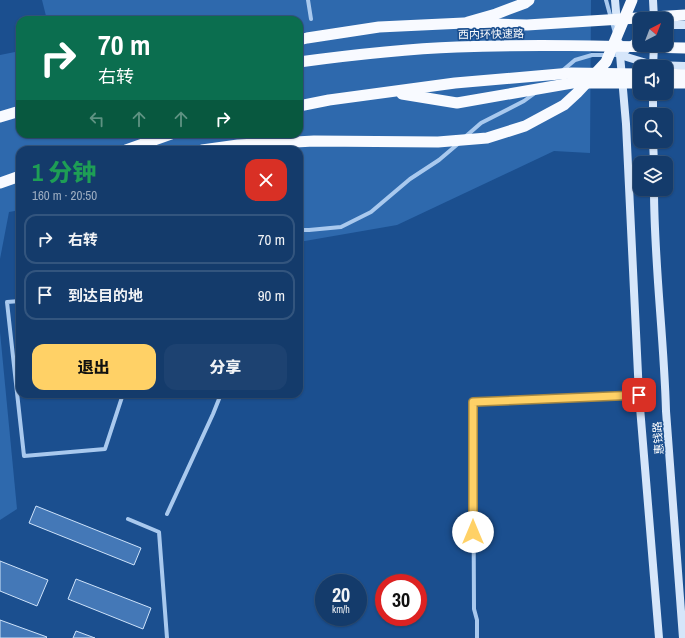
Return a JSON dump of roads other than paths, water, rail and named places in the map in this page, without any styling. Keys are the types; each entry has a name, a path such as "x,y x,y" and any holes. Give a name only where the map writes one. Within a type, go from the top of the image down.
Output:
{"highway":[{"path":"464,23 496,14 529,0"},
{"path":"231,146 314,141 438,142 487,138 525,126 564,105 606,62 632,0"},
{"path":"303,39 379,27 464,23 527,25 685,15"},
{"name":"西内环快速路","path":"303,61 349,55 456,47 579,45 685,48"},
{"path":"303,105 329,100 455,83 571,72 633,74"},
{"path":"673,74 685,75"},
{"path":"391,92 457,103 572,83 633,83"},
{"path":"673,83 685,83"},
{"path":"0,117 16,113"},
{"path":"137,146 160,138"},
{"path":"0,183 16,177"}],"main road":[{"path":"614,0 626,124 639,395 659,638"},
{"path":"653,0 654,12"},
{"path":"673,25 685,25"},
{"path":"620,55 633,44"},
{"path":"620,55 635,60"},
{"path":"673,66 685,66"},
{"name":"惠钱路","path":"654,196 666,411 684,638"}],"street":[{"path":"308,0 311,19"},
{"path":"552,78 575,60 592,55 620,55 606,0"},
{"path":"303,230 340,227 371,212 410,179 439,160 481,123 524,101 547,83"},
{"path":"16,301 7,302 16,384"},
{"path":"478,638 477,620 474,609 473,402 639,395"},
{"path":"18,398 24,456 105,449 122,398"},
{"path":"167,514 219,398"},
{"path":"128,519 159,532 167,638"}]}
